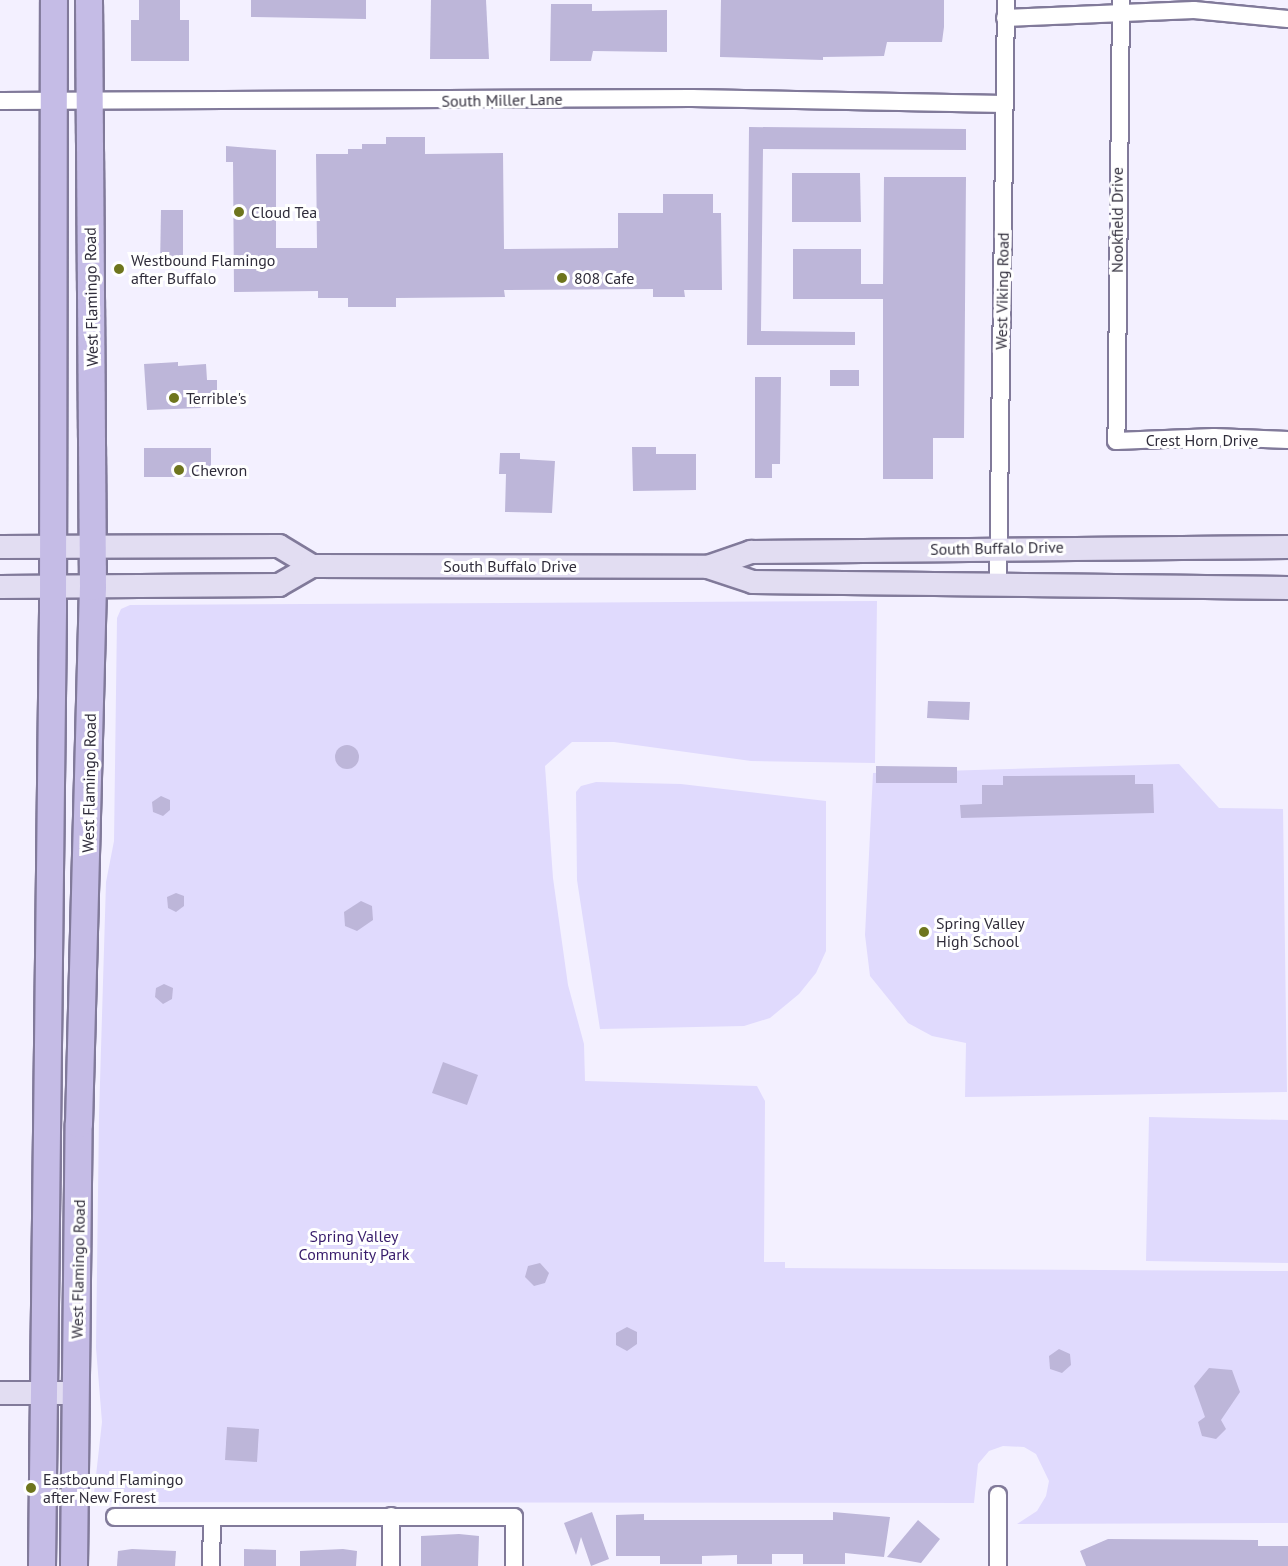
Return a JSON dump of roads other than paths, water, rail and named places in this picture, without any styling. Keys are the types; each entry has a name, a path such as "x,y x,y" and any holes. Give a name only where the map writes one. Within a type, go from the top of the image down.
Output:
{"main road":[{"name":"West Flamingo Road","path":"42,1566 53,587 54,0"},
{"name":"West Flamingo Road","path":"74,1566 93,587 87,100 89,0"},
{"path":"0,547 279,546 312,566 279,585 0,586"},
{"name":"South Buffalo Drive","path":"708,567 751,552 1288,547"},
{"name":"South Buffalo Drive","path":"312,566 708,567 753,582 998,582 1288,588"},
{"path":"0,1393 76,1393"}],"street":[{"name":"West Viking Road","path":"998,582 1006,0"},
{"path":"1005,18 1121,7 1194,10 1288,19"},
{"name":"Nookfield Drive","path":"1116,441 1121,7"},
{"name":"South Miller Lane","path":"0,100 692,98 1004,104"},
{"name":"Crest Horn Drive","path":"1116,441 1214,437 1288,440"},
{"path":"998,1566 999,1495"},
{"path":"391,1516 392,1566"},
{"path":"115,1517 514,1517 514,1566"},
{"path":"211,1566 212,1517"}],"place":[{"name":"Cloud Tea","path":"239,212"},
{"name":"Westbound Flamingo after Buffalo","path":"119,269"},
{"name":"808 Cafe","path":"562,278"},
{"name":"Terrible's","path":"174,398"},
{"name":"Chevron","path":"179,470"},
{"name":"Spring Valley High School","path":"924,932"},
{"name":"Eastbound Flamingo after New Forest","path":"31,1488"}],"park label":[{"name":"Spring Valley Community Park","path":"354,1245"}]}
